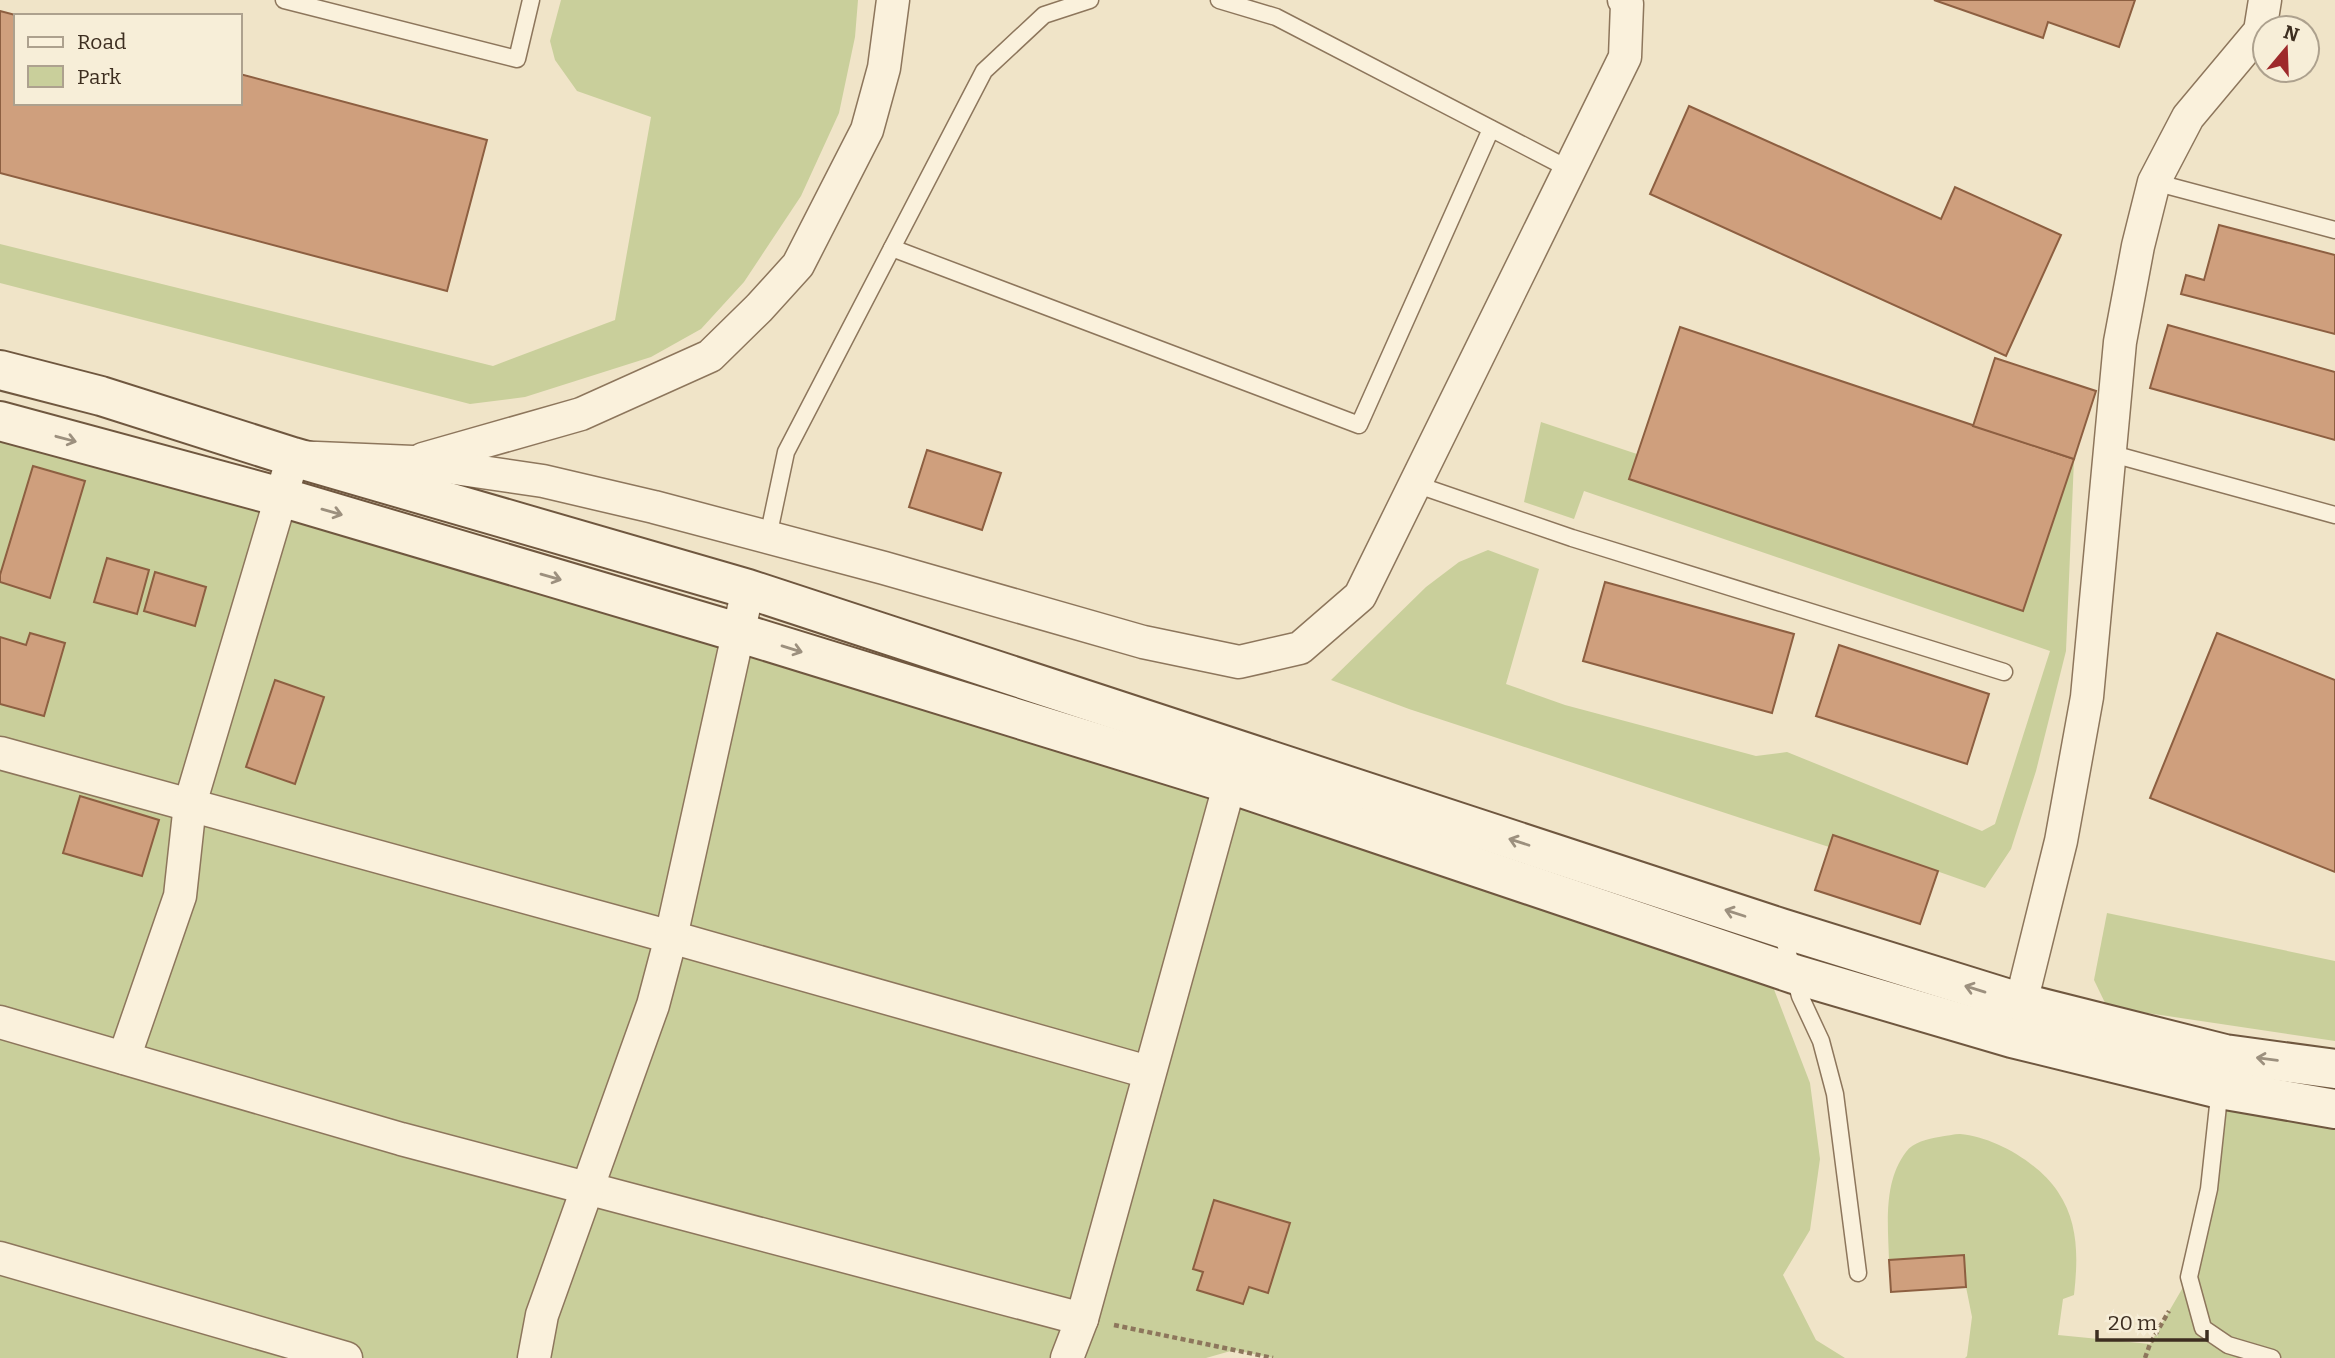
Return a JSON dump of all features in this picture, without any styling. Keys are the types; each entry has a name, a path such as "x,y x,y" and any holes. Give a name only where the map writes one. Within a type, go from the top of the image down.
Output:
{"main road":[{"path":"0,370 101,397 293,457 748,589 1794,974 2017,1021 2222,1072 2335,1109"},
{"path":"0,421 281,497 737,632 1234,767 1781,928 2017,1021"},
{"path":"2222,1072 2335,1069"}],"street":[{"path":"413,462 581,414 710,356 798,265 867,130 884,68 893,0"},
{"path":"124,1058 180,896 190,804 293,457 413,462 543,481 884,568 1143,642 1240,662 1300,648 1360,596 1625,57 1627,4 1623,0"},
{"path":"2017,1021 2061,841 2087,697 2120,342 2138,246 2154,183 2188,117 2260,31 2265,0"},
{"path":"534,1358 542,1315 653,1005 671,937 748,589"},
{"path":"0,753 671,937 1148,1072"},
{"path":"1067,1358 1082,1319 1234,767"},
{"path":"0,1022 401,1139 1082,1319"},
{"path":"0,1258 346,1358"}],"lane":[{"path":"284,0 517,59 531,0"},
{"path":"768,537 786,452 984,71 1044,15 1090,0"},
{"path":"1219,0 1276,17 1571,170"},
{"path":"892,248 1359,425 1491,128"},
{"path":"2154,183 2335,230"},
{"path":"2109,453 2335,515"},
{"path":"1415,484 1572,538 2004,672"},
{"path":"1781,928 1800,996 1821,1041 1835,1094 1858,1273"},
{"path":"2222,1072 2209,1189 2189,1277 2203,1328 2228,1345 2272,1358"}],"path":[{"path":"2145,1358 2150,1344 2189,1277"},
{"path":"1082,1319 1273,1358"}],"green space":[{"path":"561,0 858,0 855,37 839,113 801,196 744,282 701,329 651,357 525,397 470,404 0,283 0,244 493,366 615,320 651,117 577,91 555,60 550,41"},
{"path":"1541,422 1637,454 1629,479 2022,611 2074,459 2066,651 2036,771 2011,849 1985,888 1834,835 1829,847 1409,709 1331,680 1426,587 1459,562 1488,550 1539,569 1506,684 1565,705 1756,756 1787,752 1982,831 1995,824 2050,651 1584,491 1574,519 1524,502"},
{"path":"0,428 737,632 1770,979 1810,1083 1820,1159 1810,1230 1783,1275 1816,1340 1845,1358 1273,1358 1234,1350 1206,1358 0,1358"},
{"path":"2107,913 2335,961 2335,1041 2107,1007 2094,980"},
{"path":"2219,1102 2335,1111 2335,1358 1965,1358 1972,1317 1964,1256 1889,1260 1890,1190 1906,1152 1921,1142 1953,1135 1987,1140 2015,1153 2040,1171 2058,1192 2070,1216 2076,1255 2074,1295 2063,1299 2058,1335 2150,1344 2189,1277"}],"building":[{"path":"1934,0 2135,0 2119,47 2048,22 2043,38"},
{"path":"0,11 14,15 14,105 242,105 242,75 487,140 447,291 0,173"},
{"path":"1689,106 1941,219 1955,187 2061,235 2006,356 1650,194"},
{"path":"2219,225 2335,255 2335,334 2181,294 2186,275 2204,280"},
{"path":"2168,325 2335,372 2335,440 2150,388"},
{"path":"1680,327 2074,459 2023,611 1629,479"},
{"path":"1995,358 2096,391 2074,459 1973,426"},
{"path":"927,450 1001,473 982,530 909,507"},
{"path":"33,466 85,481 50,598 0,582"},
{"path":"107,558 149,570 137,614 94,602"},
{"path":"155,572 206,587 195,626 144,611"},
{"path":"1605,582 1794,634 1772,713 1583,661"},
{"path":"30,633 65,643 44,716 0,704 0,637 26,645"},
{"path":"2217,633 2335,680 2335,872 2150,798"},
{"path":"1839,645 1989,694 1967,764 1816,716"},
{"path":"275,680 324,697 295,784 246,767"},
{"path":"80,796 159,820 142,876 63,853"},
{"path":"1833,835 1938,871 1920,924 1815,890"},
{"path":"1214,1200 1290,1223 1268,1293 1249,1287 1243,1304 1197,1290 1203,1272 1193,1269"},
{"path":"1964,1255 1966,1287 1891,1292 1889,1260"}]}
